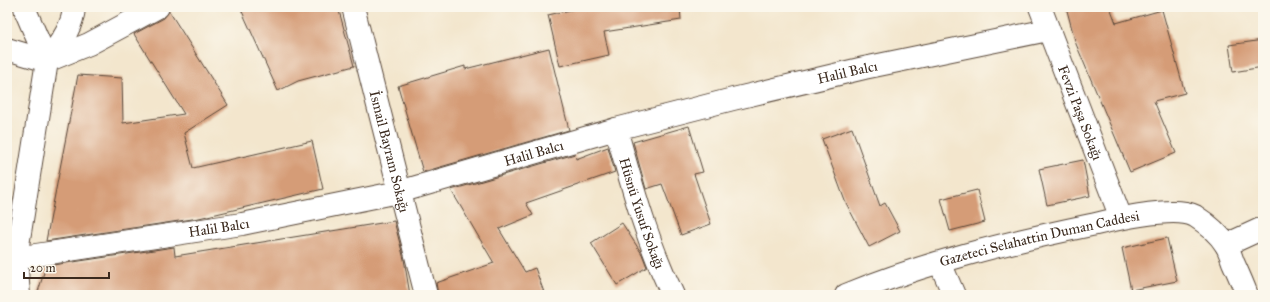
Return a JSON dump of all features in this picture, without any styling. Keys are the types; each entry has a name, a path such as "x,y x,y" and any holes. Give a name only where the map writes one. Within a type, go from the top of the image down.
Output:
{"street":[{"path":"25,7 47,61"},
{"path":"19,295 11,265 47,61 69,30 74,13 74,7"},
{"path":"7,49 47,61 89,44 158,7"},
{"name":"İsmail Bayram Sokağı","path":"353,7 426,295"},
{"name":"Fevzi Paşa Sokağı","path":"1040,7 1121,218"},
{"name":"Halil Balcı","path":"11,265 242,224 399,192 616,129 732,99 864,68 1048,30"},
{"name":"Hüsnü Yusuf Sokağı","path":"616,129 637,205 649,239 673,295"},
{"name":"Gazeteci Selahattin Duman Caddesi","path":"846,295 867,286 1004,244 1121,218 1151,213 1177,212 1194,216 1216,233 1226,245 1248,295"},
{"path":"1226,245 1263,228"},
{"path":"940,263 954,295"}],"building":[{"path":"240,7 338,7 354,66 298,81 278,91"},
{"path":"584,7 680,7 681,20 604,32 609,55 560,66 548,15"},
{"path":"1066,7 1110,7 1116,23 1162,10 1185,93 1154,101 1176,153 1130,172 1076,44"},
{"path":"169,11 228,105 184,133 193,168 312,141 323,189 199,218 46,241 78,75 122,78 123,123 184,114 134,34 164,18"},
{"path":"1263,40 1263,67 1233,72 1229,45"},
{"path":"549,48 569,130 423,172 398,86 465,66 465,69"},
{"path":"689,126 703,172 694,174 711,224 681,235 662,184 646,189 633,142"},
{"path":"852,128 880,206 885,203 900,231 869,247 845,201 822,139"},
{"path":"608,147 615,172 526,203 533,215 499,229 525,272 535,268 545,295 438,295 436,283 494,263 451,190 575,154 576,159"},
{"path":"1083,160 1090,196 1047,205 1039,169"},
{"path":"977,190 985,222 950,231 941,199"},
{"path":"394,221 404,259 410,295 37,295 46,266 174,247 175,256"},
{"path":"622,223 642,254 647,267 617,285 591,243"},
{"path":"1167,238 1177,281 1131,290 1122,248"}]}
